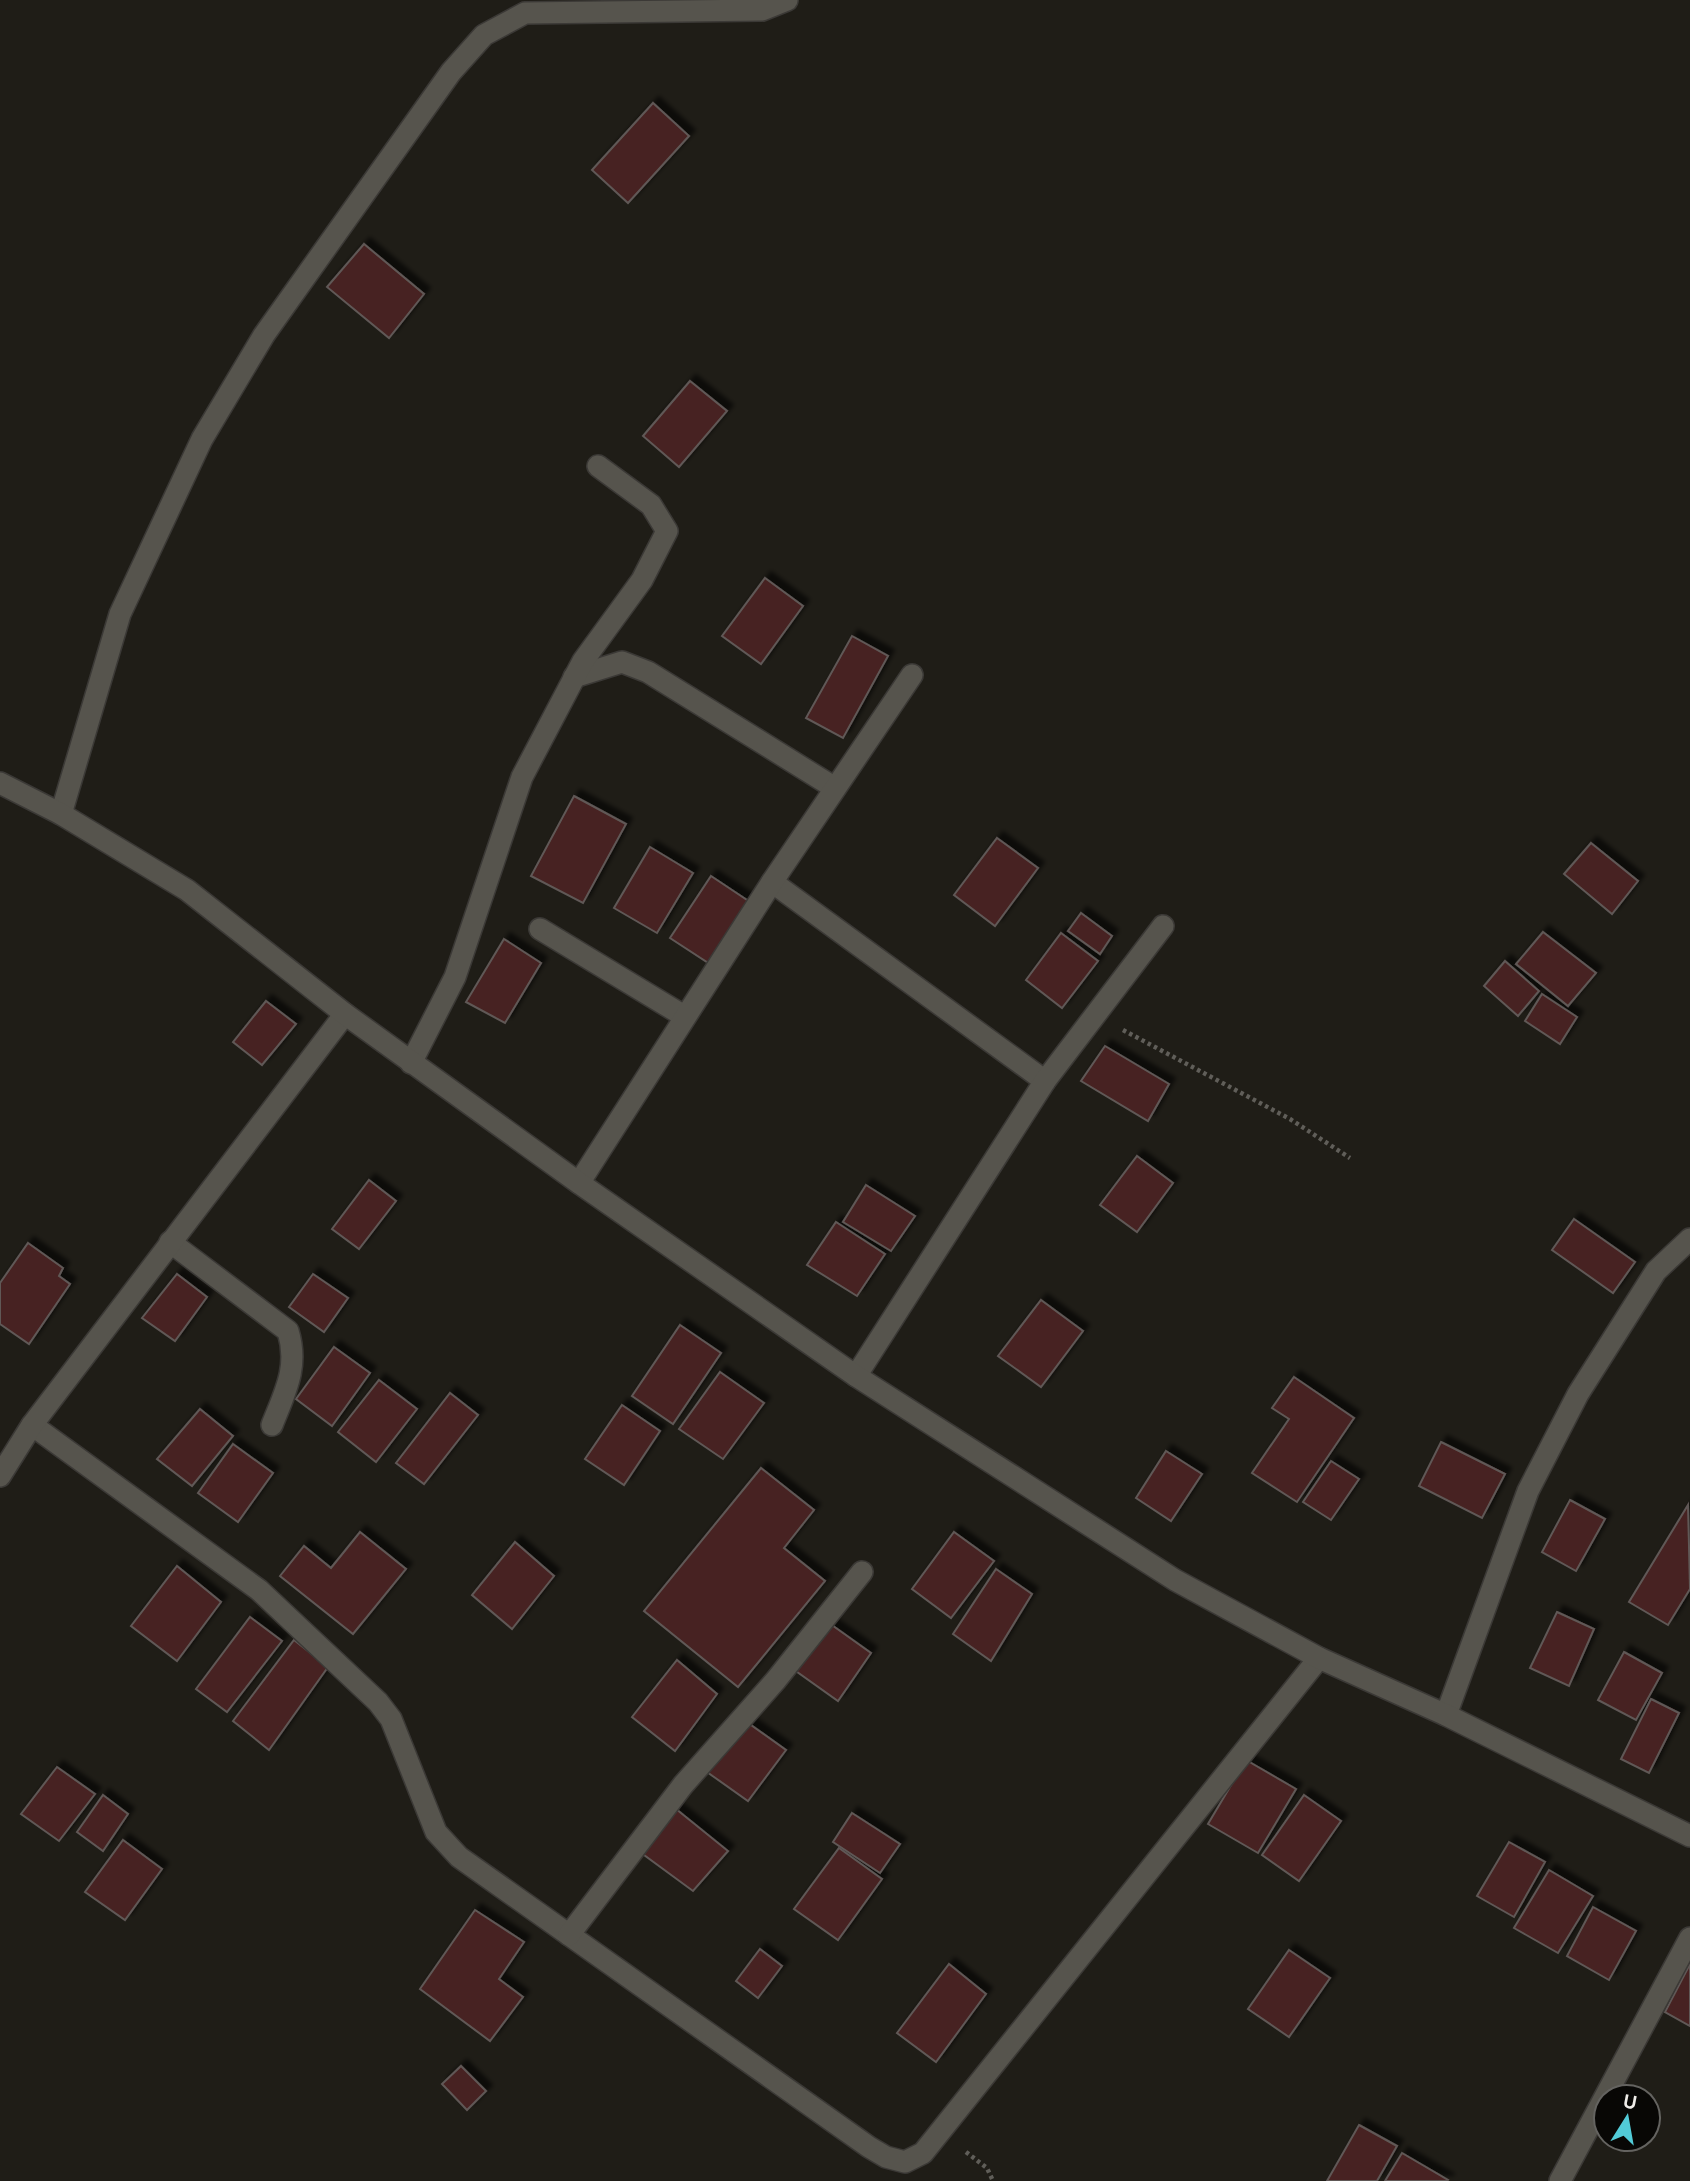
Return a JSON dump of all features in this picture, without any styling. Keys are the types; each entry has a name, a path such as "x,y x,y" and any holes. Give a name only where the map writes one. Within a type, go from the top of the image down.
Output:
{"street":[{"path":"61,814 120,614 202,439 264,335 451,72 484,36 521,7 762,10 787,0"},
{"path":"411,1063 455,977 522,777 583,661 642,579 667,531 651,505 598,466"},
{"path":"574,677 622,662 648,672 835,788"},
{"path":"579,1183 684,1016 912,675"},
{"path":"0,783 61,814 187,890 345,1014 579,1183 856,1376 1175,1580 1319,1658 1446,1715 1690,1836"},
{"path":"772,882 1045,1081"},
{"path":"856,1376 1045,1081 1163,926"},
{"path":"540,929 684,1016"},
{"path":"0,1476 32,1425 345,1014"},
{"path":"1446,1715 1528,1492 1578,1394 1656,1271 1690,1239"},
{"path":"170,1242 288,1331 294,1350 289,1383 272,1424"},
{"path":"32,1425 259,1590 368,1692 391,1719 436,1832 459,1857 887,2157 905,2162 923,2153 1319,1658"},
{"path":"569,1935 683,1786 776,1680 862,1572"},
{"path":"1560,2181 1690,1938"}],"path":[{"path":"1094,1014 1290,1119 1350,1157"},
{"path":"940,2132 987,2168 993,2181"}],"building":[{"path":"653,103 689,136 628,203 592,170"},
{"path":"364,244 424,294 389,338 327,287"},
{"path":"690,381 727,411 679,467 643,436"},
{"path":"765,578 803,606 761,664 722,636"},
{"path":"852,636 888,656 843,738 806,718"},
{"path":"574,796 626,824 583,903 531,876"},
{"path":"997,838 1038,868 995,926 954,895"},
{"path":"1591,843 1638,881 1612,914 1564,874"},
{"path":"650,847 693,873 657,933 614,908"},
{"path":"711,876 753,904 713,966 670,938"},
{"path":"1081,913 1112,936 1100,954 1068,931"},
{"path":"1543,932 1596,973 1568,1006 1516,964"},
{"path":"1061,933 1098,961 1062,1008 1026,980"},
{"path":"504,939 541,963 505,1023 466,1002"},
{"path":"1505,961 1539,991 1518,1016 1484,986"},
{"path":"1542,994 1577,1017 1560,1044 1525,1021"},
{"path":"266,1001 296,1024 262,1065 233,1042"},
{"path":"1105,1046 1169,1084 1148,1121 1081,1081"},
{"path":"1137,1156 1173,1183 1137,1232 1100,1205"},
{"path":"369,1180 396,1201 359,1249 332,1229"},
{"path":"866,1185 915,1216 891,1251 843,1222"},
{"path":"1574,1219 1635,1262 1613,1293 1552,1250"},
{"path":"836,1222 885,1254 857,1296 807,1265"},
{"path":"28,1243 63,1268 59,1276 70,1284 29,1344 0,1324 0,1283"},
{"path":"177,1274 207,1297 175,1341 142,1318"},
{"path":"313,1274 348,1298 324,1332 289,1307"},
{"path":"1041,1300 1083,1331 1041,1387 998,1356"},
{"path":"680,1325 721,1353 673,1424 632,1396"},
{"path":"334,1347 370,1373 332,1426 296,1399"},
{"path":"720,1372 764,1403 723,1459 679,1429"},
{"path":"1294,1377 1354,1418 1297,1502 1252,1473 1289,1419 1272,1408"},
{"path":"379,1380 417,1409 376,1462 338,1432"},
{"path":"450,1393 478,1415 424,1484 396,1463"},
{"path":"622,1405 660,1431 624,1485 585,1459"},
{"path":"200,1409 233,1436 192,1486 157,1459"},
{"path":"1441,1442 1505,1474 1482,1518 1419,1486"},
{"path":"233,1444 273,1473 238,1522 198,1493"},
{"path":"1166,1451 1202,1474 1171,1521 1136,1498"},
{"path":"1331,1461 1359,1479 1331,1520 1303,1502"},
{"path":"761,1468 814,1510 784,1548 825,1581 738,1687 644,1611"},
{"path":"1570,1500 1605,1519 1576,1571 1542,1552"},
{"path":"1688,1505 1690,1589 1668,1625 1629,1602"},
{"path":"360,1532 406,1569 353,1634 280,1576 304,1546 331,1568"},
{"path":"954,1532 994,1561 951,1618 912,1589"},
{"path":"515,1542 554,1576 512,1629 472,1595"},
{"path":"177,1566 221,1602 177,1661 131,1626"},
{"path":"996,1569 1032,1594 991,1661 953,1634"},
{"path":"1557,1612 1594,1629 1569,1686 1530,1668"},
{"path":"250,1617 282,1641 227,1712 196,1689"},
{"path":"829,1623 871,1653 838,1701 793,1669"},
{"path":"294,1640 328,1667 269,1750 233,1721"},
{"path":"1624,1652 1662,1673 1636,1720 1598,1700"},
{"path":"677,1660 717,1694 675,1751 632,1717"},
{"path":"1651,1699 1679,1713 1649,1773 1621,1759"},
{"path":"744,1720 786,1750 748,1801 707,1772"},
{"path":"1246,1760 1296,1789 1258,1853 1208,1824"},
{"path":"57,1767 95,1794 59,1841 21,1814"},
{"path":"103,1795 128,1814 103,1851 77,1832"},
{"path":"1304,1795 1341,1821 1299,1881 1262,1855"},
{"path":"676,1809 728,1851 693,1891 640,1852"},
{"path":"852,1813 900,1844 880,1873 833,1842"},
{"path":"123,1840 162,1869 125,1920 85,1892"},
{"path":"1509,1842 1545,1862 1514,1917 1477,1896"},
{"path":"839,1848 882,1879 838,1940 794,1909"},
{"path":"1549,1870 1593,1896 1558,1953 1514,1928"},
{"path":"1593,1907 1636,1931 1609,1980 1567,1956"},
{"path":"475,1910 524,1942 499,1979 523,1997 490,2041 420,1989"},
{"path":"760,1949 782,1966 758,1998 736,1981"},
{"path":"1289,1950 1330,1978 1289,2037 1248,2009"},
{"path":"949,1964 986,1994 936,2062 897,2033"},
{"path":"1690,1964 1690,2026 1665,2012"},
{"path":"461,2066 486,2091 467,2110 442,2084"},
{"path":"1359,2125 1397,2146 1377,2181 1327,2181"},
{"path":"1402,2153 1448,2180 1385,2181"}]}
